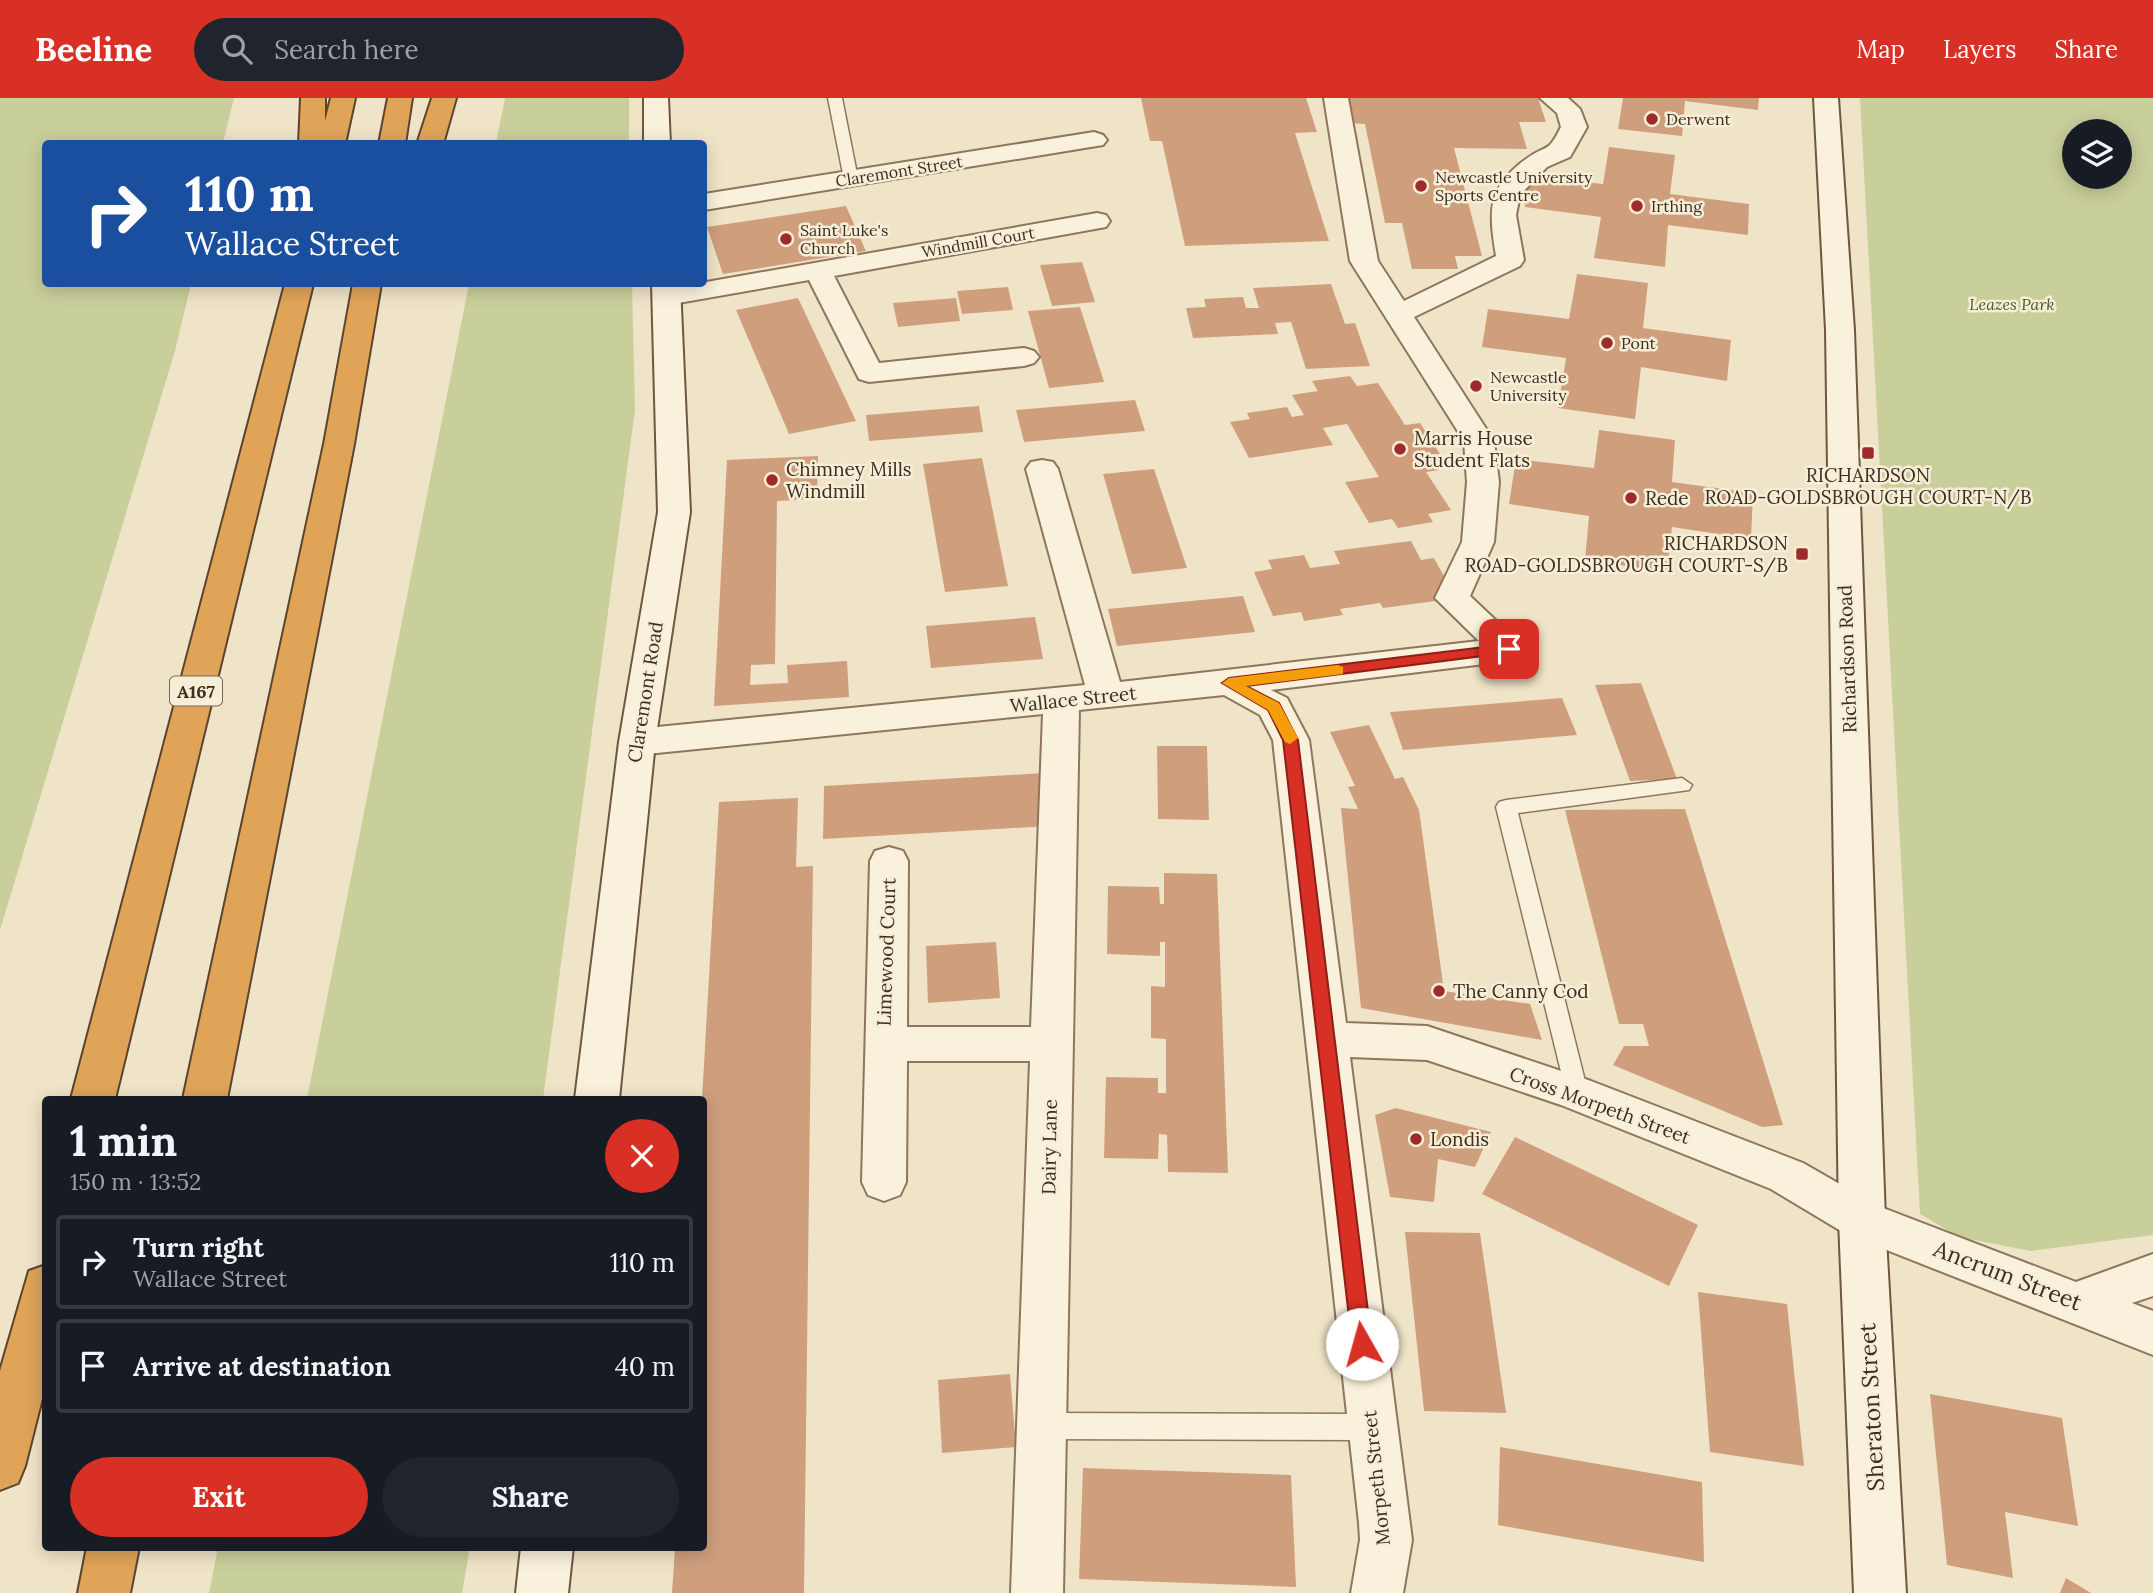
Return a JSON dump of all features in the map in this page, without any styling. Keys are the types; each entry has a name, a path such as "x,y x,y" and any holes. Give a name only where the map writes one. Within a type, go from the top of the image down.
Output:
{"highway":[{"path":"312,140 313,98"},
{"path":"333,140 342,98"},
{"path":"393,140 400,98"},
{"path":"431,140 444,98"},
{"name":"A167","path":"94,1096 298,287"},
{"path":"206,1096 339,444 366,287"},
{"path":"339,444 387,287"},
{"path":"0,1466 42,1302"},
{"path":"104,1593 112,1551"}],"street":[{"path":"656,98 657,140"},
{"path":"1336,98 1364,261 1399,314 1510,260 1503,215 1507,194 1521,176 1538,162 1561,152 1574,127 1568,109 1552,98"},
{"name":"Richardson Road","path":"1826,98 1840,330 1844,617 1854,833 1861,1220"},
{"name":"Claremont Street","path":"707,202 1094,140"},
{"name":"Windmill Court","path":"707,285 818,271 1097,221"},
{"path":"818,271 869,373 1024,357"},
{"name":"Windmill Court","path":"666,290 690,287"},
{"name":"Claremont Road","path":"597,1096 637,742 674,512 666,290"},
{"name":"Wallace Street","path":"637,742 1229,683 1509,649 1452,598 1478,542 1483,482 1479,441 1399,314"},
{"path":"1042,468 1106,695"},
{"name":"Morpeth Street","path":"1229,683 1273,707 1291,740 1386,1540 1377,1593"},
{"name":"Dairy Lane","path":"1037,1593 1061,700"},
{"name":"Limewood Court","path":"884,1182 884,1044 889,861"},
{"name":"Cross Morpeth Street","path":"1325,1039 1427,1042 1576,1093 1787,1176 1861,1220"},
{"name":"Limewood Court","path":"884,1044 1051,1044"},
{"name":"Ancrum Street","path":"1861,1220 2079,1302 2153,1333"},
{"name":"Sheraton Street","path":"1861,1220 1880,1593"},
{"path":"2079,1302 2153,1275"},
{"path":"542,1593 547,1551"}],"lane":[{"path":"845,98 835,98 851,179"},
{"path":"1576,1093 1506,807 1682,785"},
{"path":"1042,1426 1372,1427"}],"green space":[{"path":"0,98 234,98 224,140 42,140 42,287 190,287 175,351 0,930"},
{"path":"505,98 629,98 629,140 497,140"},
{"name":"Leazes Park","path":"1860,98 2153,98 2153,1235 2031,1251 1959,1237 1920,1214"},
{"path":"468,287 632,287 635,410 543,1096 308,1096"},
{"path":"217,1551 469,1551 462,1593 209,1593"}],"building":[{"path":"1141,98 1306,98 1317,132 1295,133 1329,241 1185,246 1162,141 1150,141"},
{"name":"Newcastle University Sports Centre","path":"1342,98 1538,98 1546,122 1519,122 1527,149 1454,148 1482,256 1455,256 1458,269 1412,269 1402,223 1385,223 1365,124 1347,123"},
{"name":"Derwent","path":"1623,98 1759,98 1758,110 1685,101 1682,136 1618,129"},
{"name":"Irthing","path":"1609,147 1675,155 1670,194 1749,204 1748,235 1668,225 1665,267 1594,258 1601,217 1525,207 1529,176 1603,184"},
{"name":"Saint Luke's Church","path":"846,206 866,251 723,274 707,227"},
{"path":"1082,262 1095,302 1052,306 1040,265"},
{"name":"Pont","path":"1577,274 1648,283 1643,328 1731,340 1727,381 1641,367 1635,419 1558,408 1566,358 1482,347 1488,309 1569,319"},
{"path":"1331,284 1345,324 1355,323 1370,366 1306,369 1291,322 1275,323 1278,334 1193,338 1186,308 1206,307 1204,299 1243,297 1246,308 1259,308 1253,288"},
{"path":"1008,287 1013,310 962,314 957,291"},
{"path":"798,298 856,421 789,434 736,310"},
{"path":"956,298 960,321 898,327 893,303"},
{"path":"1080,307 1104,382 1049,388 1028,311"},
{"name":"Marris House Student Flats","path":"1350,376 1357,386 1378,383 1405,425 1420,423 1440,454 1429,455 1439,470 1426,472 1451,510 1428,514 1433,522 1398,528 1392,519 1369,523 1345,482 1379,477 1347,424 1323,428 1333,445 1249,458 1230,422 1250,419 1247,413 1287,407 1292,417 1304,415 1292,395 1318,391 1312,381"},
{"path":"1135,400 1145,431 1024,442 1016,410"},
{"path":"979,406 983,432 869,441 866,415"},
{"name":"Rede","path":"1599,430 1675,440 1672,482 1753,493 1751,539 1672,527 1667,572 1585,560 1589,516 1509,504 1516,459 1594,468"},
{"path":"818,456 817,499 777,501 775,664 751,665 750,685 788,683 787,665 847,661 849,697 714,706 727,460"},
{"path":"982,458 1008,586 945,592 923,464"},
{"path":"1154,469 1187,568 1132,574 1103,474"},
{"path":"1411,541 1421,560 1434,558 1450,587 1437,589 1443,600 1383,608 1380,603 1340,609 1343,615 1304,621 1301,612 1273,616 1254,572 1272,569 1268,560 1304,555 1310,568 1340,564 1334,551"},
{"path":"1243,596 1255,632 1117,646 1108,609"},
{"path":"1035,617 1043,659 931,668 926,626"},
{"path":"1641,683 1677,779 1630,781 1595,685"},
{"path":"1562,698 1577,735 1403,750 1390,712"},
{"path":"1369,725 1395,779 1403,777 1419,810 1444,991 1530,1004 1542,1040 1361,1008 1341,808 1358,809 1348,787 1355,786 1330,732"},
{"path":"1157,746 1207,746 1209,820 1158,819"},
{"path":"1044,773 1049,826 823,839 824,786"},
{"path":"798,798 796,867 813,866 804,1593 672,1593 675,1551 707,1551 707,1096 702,1096 719,802"},
{"path":"1685,809 1783,1125 1762,1127 1613,1065 1624,1046 1649,1046 1643,1024 1619,1024 1565,810"},
{"path":"1164,873 1217,874 1228,1173 1168,1172 1167,1135 1159,1134 1158,1159 1104,1158 1106,1077 1158,1078 1158,1093 1166,1093 1166,1039 1151,1038 1151,986 1165,987 1165,942 1160,942 1160,956 1107,954 1108,886 1159,887 1160,904 1164,904"},
{"path":"996,942 1000,998 928,1003 926,946"},
{"path":"1396,1108 1491,1132 1475,1167 1438,1159 1434,1202 1390,1197 1375,1115"},
{"path":"1515,1137 1698,1225 1669,1286 1482,1194"},
{"path":"1405,1232 1480,1233 1506,1413 1424,1411"},
{"path":"1698,1292 1787,1304 1804,1466 1710,1452"},
{"path":"1010,1374 1016,1447 942,1453 938,1380"},
{"path":"1930,1394 2062,1418 2078,1526 2005,1512 2013,1578 1947,1565"},
{"path":"1500,1447 1702,1482 1704,1562 1498,1525"},
{"path":"1083,1468 1291,1475 1296,1587 1079,1579"},
{"path":"2066,1578 2091,1593 2060,1593"}],"slow traffic":[{"path":"1290,738 1273,707 1229,683 1338,670"}],"place":[{"name":"Derwent","path":"1652,119"},
{"name":"Newcastle University Sports Centre","path":"1421,186"},
{"name":"Irthing","path":"1637,206"},
{"name":"Saint Luke's Church","path":"786,239"},
{"name":"Pont","path":"1607,343"},
{"name":"Newcastle University","path":"1476,386"},
{"name":"Marris House Student Flats","path":"1400,449"},
{"name":"RICHARDSON ROAD-GOLDSBROUGH COURT-N/B","path":"1868,453"},
{"name":"Chimney Mills Windmill","path":"772,480"},
{"name":"Rede","path":"1631,498"},
{"name":"RICHARDSON ROAD-GOLDSBROUGH COURT-S/B","path":"1802,554"},
{"name":"The Canny Cod","path":"1439,991"},
{"name":"Londis","path":"1416,1139"}],"route":[{"path":"1362,1344 1291,740 1273,707 1229,683 1509,649"}]}
